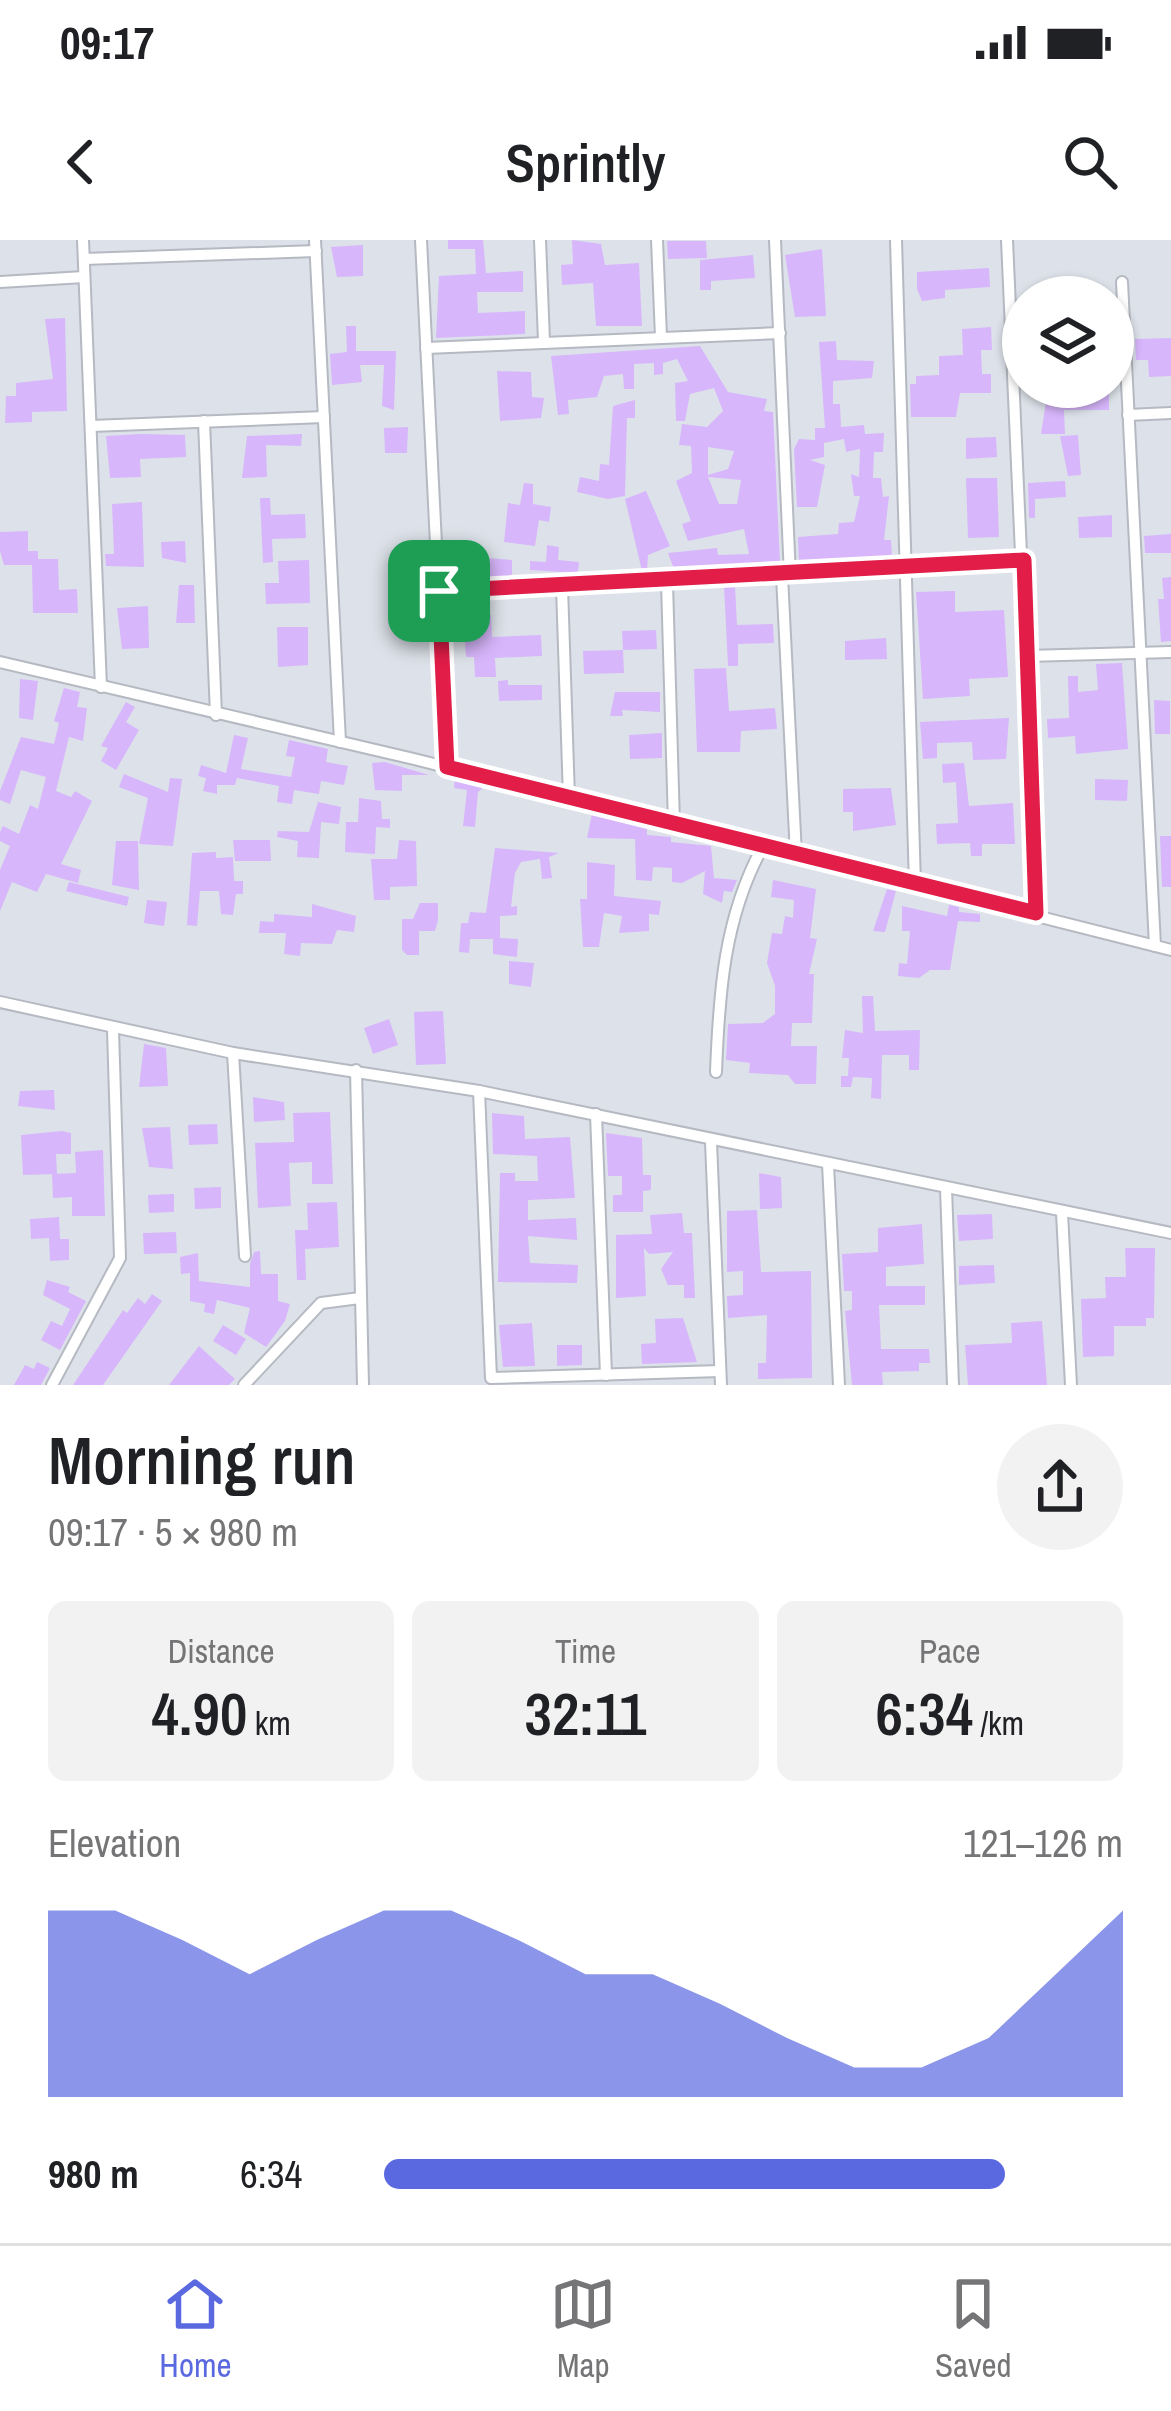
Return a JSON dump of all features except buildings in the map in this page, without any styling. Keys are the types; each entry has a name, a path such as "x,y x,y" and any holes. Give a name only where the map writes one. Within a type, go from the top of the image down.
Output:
{"street":[{"path":"83,240 101,687"},
{"path":"200,240 200,255"},
{"path":"421,240 447,767"},
{"path":"540,240 544,341"},
{"path":"658,240 661,337"},
{"path":"775,240 796,855"},
{"path":"896,240 915,885"},
{"path":"1007,240 1036,913"},
{"path":"84,259 315,245 340,742"},
{"path":"0,282 83,278"},
{"path":"426,348 780,333"},
{"path":"1129,408 1155,946"},
{"path":"1129,415 1171,413"},
{"path":"91,426 324,417"},
{"path":"204,421 216,715"},
{"path":"439,591 667,583 1024,560"},
{"path":"667,583 674,824"},
{"path":"562,586 569,798"},
{"path":"1027,656 1171,652"},
{"path":"0,662 447,767 1171,950"},
{"path":"716,1072 729,936 745,880 762,848"},
{"path":"0,1002 233,1054 479,1091 1171,1233"},
{"path":"52,1385 120,1258 113,1030"},
{"path":"233,1054 245,1256"},
{"path":"356,1070 363,1385"},
{"path":"479,1091 491,1378 720,1371"},
{"path":"596,1114 606,1375"},
{"path":"711,1142 721,1385"},
{"path":"828,1165 839,1385"},
{"path":"946,1188 953,1385"},
{"path":"1062,1213 1071,1385"},
{"path":"244,1385 321,1303 360,1298"}],"route":[{"path":"1024,560 1036,913 447,767 439,591 667,583 1024,560"}]}
